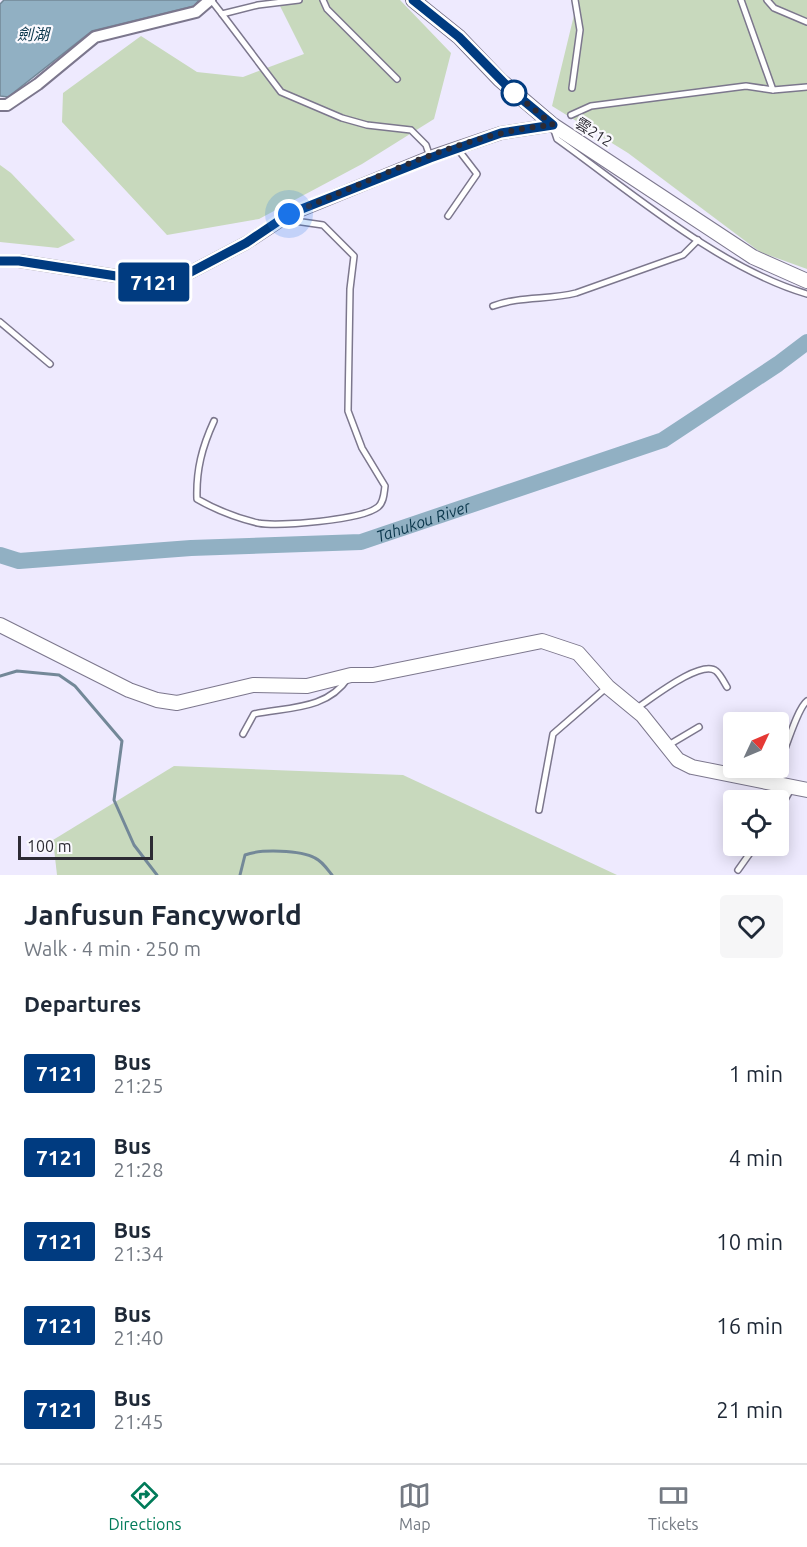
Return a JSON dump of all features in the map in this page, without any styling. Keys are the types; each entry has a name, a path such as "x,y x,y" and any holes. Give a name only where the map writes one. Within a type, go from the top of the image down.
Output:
{"street":[{"path":"0,105 7,105 38,84 95,37 196,12 211,0"},
{"name":"雲212","path":"413,0 459,37 515,95 553,125 753,257 807,281"},
{"path":"0,261 19,261 168,284 246,243 289,214 430,158 501,133 553,125"},
{"path":"0,625 129,690 157,700 177,703 253,685 307,686 351,675 373,675 542,641 578,653 608,687 635,709 678,760 692,767 771,785 807,790"}],"lane":[{"path":"211,0 282,92 342,118 368,125 411,130 426,145 430,158"},
{"path":"222,14 258,5 299,0"},
{"path":"323,0 327,9 397,79"},
{"path":"572,88 580,30 575,0"},
{"path":"741,0 773,90"},
{"path":"767,0 774,8 807,22"},
{"path":"571,115 591,106 746,86 773,90 807,87"},
{"path":"553,125 557,139 698,240 774,282 807,294"},
{"path":"448,216 477,174 457,148"},
{"path":"214,421 200,451 196,481 197,499 217,510 260,523 285,524 364,513 378,507 382,501 385,486 362,448 348,411 350,289 354,256 323,225 295,221 289,214"},
{"path":"494,306 509,300 559,297 576,293 683,255 698,240"},
{"path":"0,322 50,364"},
{"path":"635,709 693,672 708,668 717,671 727,687"},
{"path":"243,734 254,714 308,706 334,694 351,675"},
{"path":"539,810 553,734 608,687"},
{"path":"789,742 795,728 797,713 807,701"},
{"path":"666,747 699,727"},
{"path":"771,785 774,778"},
{"path":"789,792 791,788"},
{"path":"738,870 748,856"}],"green space":[{"path":"277,0 400,0 451,53 434,119 362,164 259,219 167,235 62,122 63,93 141,36 197,72 243,77 304,54"},
{"path":"572,0 807,0 807,269 760,252 628,153 552,106 575,11"},
{"path":"0,165 11,173 75,240 58,248 0,242"},
{"path":"174,766 403,775 617,875 57,875 53,840"}],"water":[{"name":"劍湖","path":"4,0 199,0 194,6 92,31 8,97 0,96 0,4"}],"waterway":[{"name":"Tahukou River","path":"0,555 19,561 191,548 361,542 663,440 778,364 807,342"},
{"path":"0,676 17,671 59,675 75,686 122,741 114,800 134,845 157,875"},
{"path":"240,875 245,855 270,851 309,855 320,861 332,875"}],"bus line":[{"name":"7121","path":"0,261 19,261 168,284 246,243 289,214 430,158 501,133 525,127 553,125 523,102 459,37 413,0"}],"route":[{"path":"289,214 430,158 501,133 525,127 553,125 512,91 514,93"}]}
